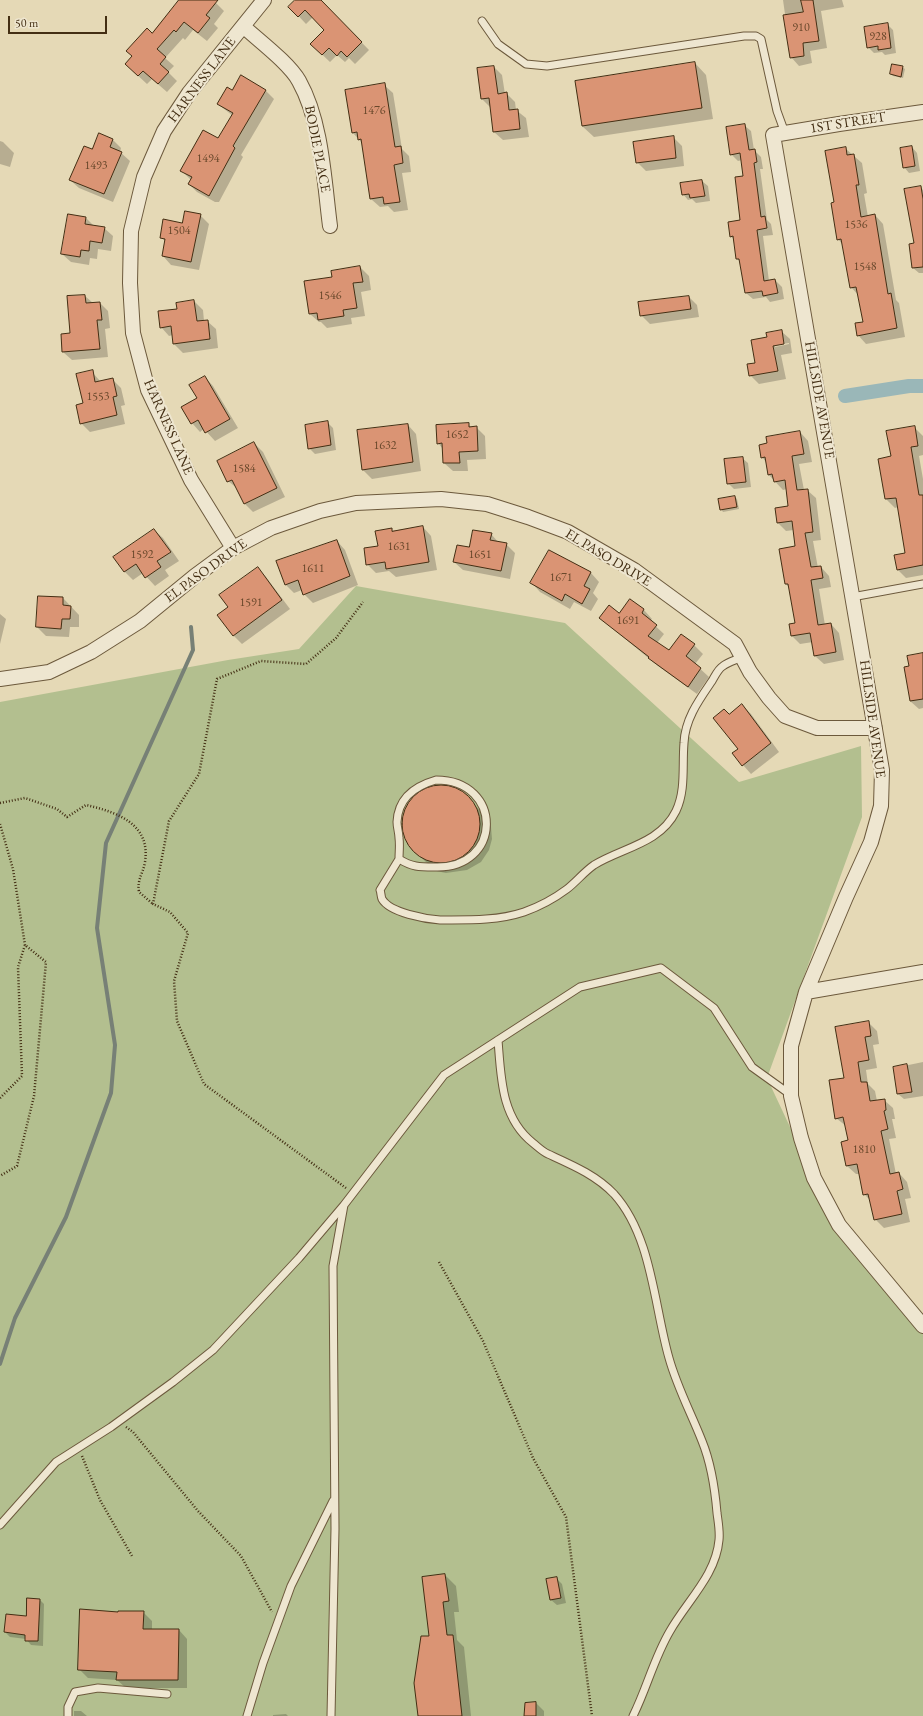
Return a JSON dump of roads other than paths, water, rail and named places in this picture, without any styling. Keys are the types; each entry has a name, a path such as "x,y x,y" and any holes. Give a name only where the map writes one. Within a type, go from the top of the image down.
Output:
{"street":[{"name":"HARNESS LANE","path":"233,548 191,480 148,390 133,333 130,283 130,246 131,231 144,177 164,131 189,93 264,0"},
{"name":"BODIE PLACE","path":"243,26 279,58 299,80 312,111 319,145 330,226"},
{"name":"1ST STREET","path":"779,134 923,112"},
{"name":"HILLSIDE AVENUE","path":"779,134 852,597 882,770 881,806 871,842 806,992 791,1046 791,1096 801,1138 814,1178 840,1225 923,1326"},
{"name":"EL PASO DRIVE","path":"0,679 49,672 91,652 140,621 195,576 233,548 271,528 320,511 356,503 441,499 487,504 528,517 568,532 634,570 735,644 758,682 785,716 817,728 875,728"},
{"path":"806,992 923,972"}],"lane":[{"path":"482,21 498,44 526,64 547,66 744,36 756,36 762,39 777,111 779,134"},
{"path":"852,597 923,584"},
{"path":"399,859 410,866 448,868 462,864 473,855 482,844 486,831 486,817 482,804 474,793 463,784 450,780 436,780 421,784 409,794 400,807 397,822 400,838 399,859 380,890 382,899 390,906 406,914 434,919 466,920 502,917 525,912 567,889 602,860 646,841 668,823 680,800 683,784 686,726 692,711 722,666 742,657"},
{"path":"0,1526 56,1462 79,1448 173,1382 213,1350 299,1258 344,1205 444,1075 580,987 661,968 714,1008 752,1067 791,1096"},
{"path":"498,1040 502,1086 507,1108 516,1125 528,1139 546,1153 596,1179 614,1195 636,1229 645,1255 673,1372 702,1442 709,1465 716,1500 719,1538 716,1555 708,1574 670,1630 656,1659 633,1716"},
{"path":"331,1716 334,1499 334,1266 344,1205"},
{"path":"247,1716 263,1663 290,1586 334,1499"},
{"path":"68,1716 68,1707 75,1692 98,1688 167,1694"}],"waterway":[{"path":"845,396 909,386 923,386"},
{"path":"0,1364 15,1318 66,1217 111,1093 115,1045 97,928 106,843 193,650 191,627"}]}
